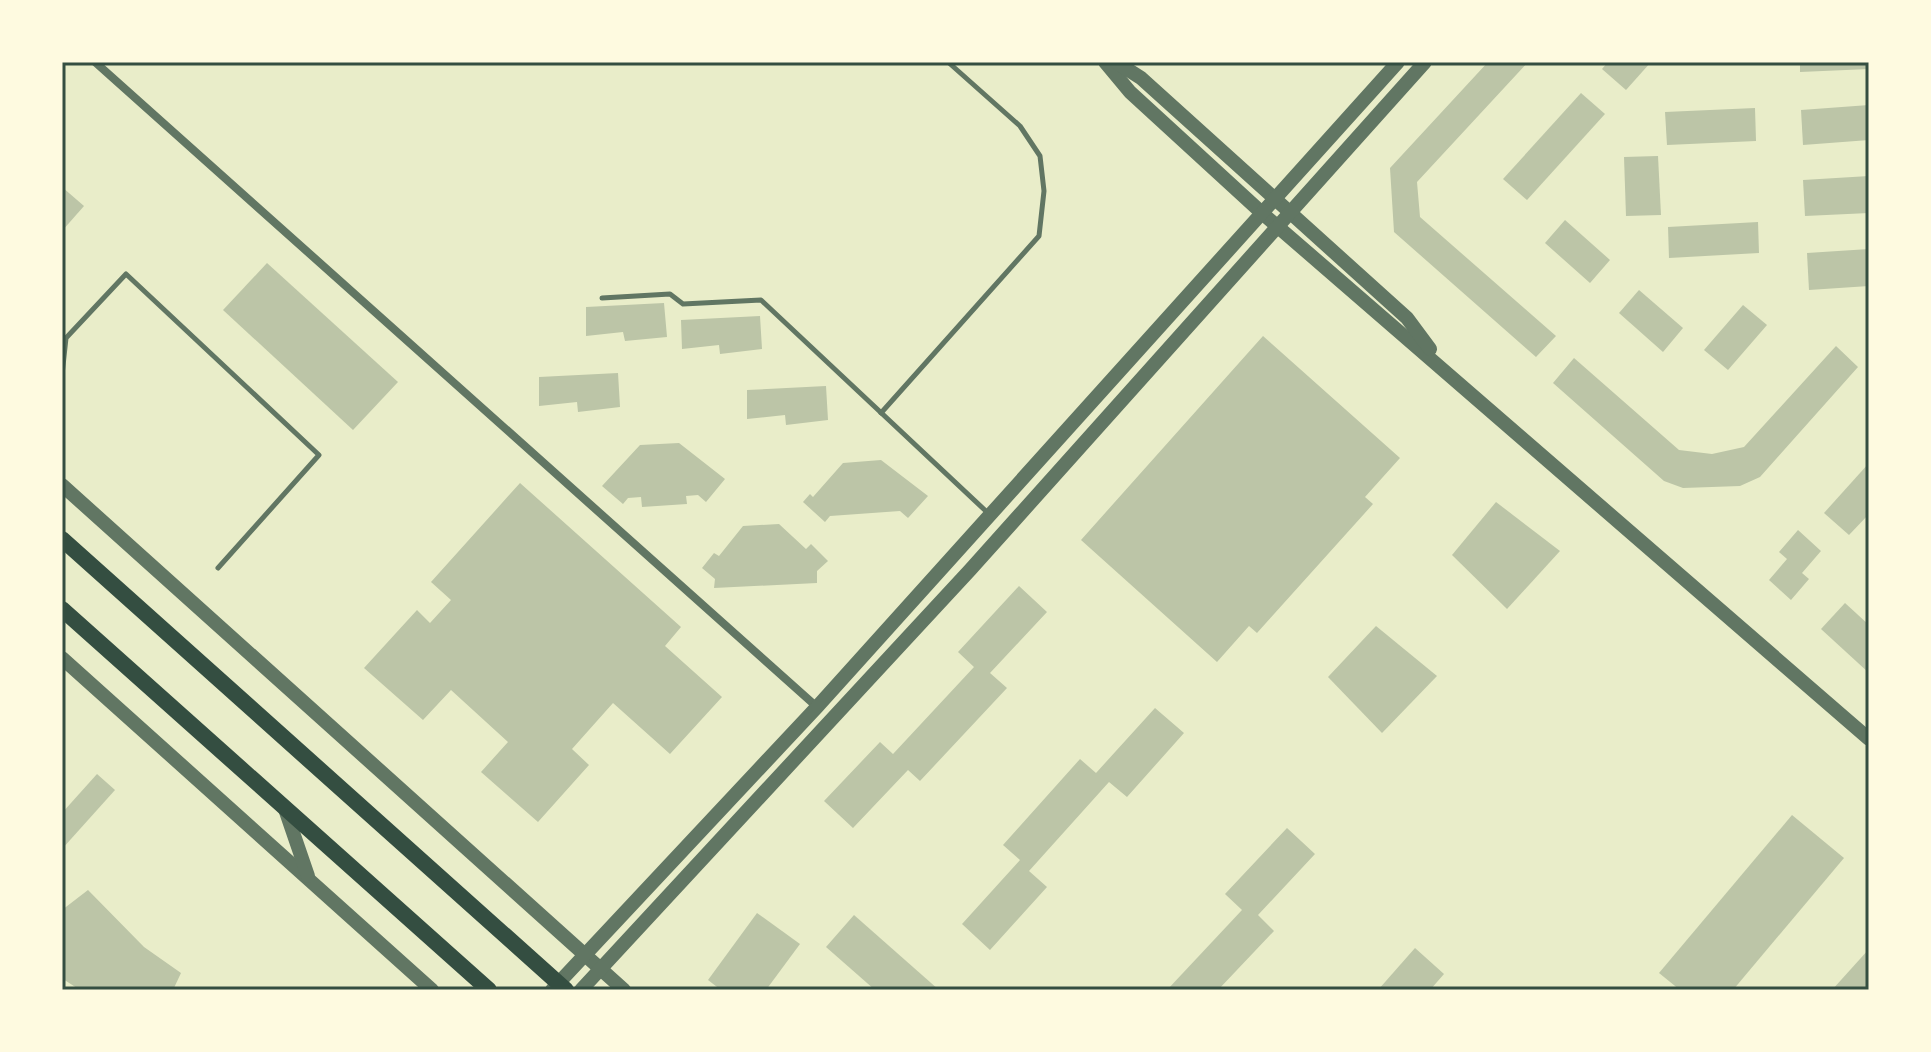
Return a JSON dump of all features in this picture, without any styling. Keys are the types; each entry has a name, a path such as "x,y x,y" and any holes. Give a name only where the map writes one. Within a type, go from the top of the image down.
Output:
{"main road":[{"path":"62,539 558,988"},
{"path":"62,609 489,990"}],"street":[{"path":"95,62 817,707"},
{"path":"1105,62 1130,92 1262,213 1869,739"},
{"path":"1116,62 1141,78 1407,318 1442,366"},
{"path":"558,988 586,953 817,707 1398,62"},
{"path":"581,990 970,570 1425,62"},
{"path":"62,485 624,990"},
{"path":"62,658 432,990"},
{"path":"285,809 309,880"}],"lane":[{"path":"881,413 1039,236 1044,191 1040,156 1020,126 948,62"},
{"path":"62,375 66,338 126,274 319,455 218,568"},
{"path":"602,298 670,294 683,304 761,300 990,515"}],"building":[{"path":"1488,62 1528,62 1417,182 1420,217 1556,336 1536,357 1394,232 1390,168"},
{"path":"1608,62 1651,62 1626,90 1602,69"},
{"path":"1800,62 1869,62 1869,69 1800,72"},
{"path":"1581,93 1605,114 1527,200 1503,179"},
{"path":"1869,105 1869,140 1803,145 1801,110"},
{"path":"1755,108 1756,141 1667,145 1665,112"},
{"path":"1658,156 1661,215 1626,216 1624,157"},
{"path":"1869,176 1869,213 1805,216 1803,180"},
{"path":"62,187 84,206 62,231"},
{"path":"1565,220 1610,260 1590,283 1545,243"},
{"path":"1758,222 1759,253 1669,258 1668,227"},
{"path":"1869,249 1869,286 1809,290 1807,253"},
{"path":"267,263 398,382 353,430 223,310"},
{"path":"1639,290 1683,328 1663,352 1619,313"},
{"path":"664,303 667,337 625,341 623,332 586,336 586,307"},
{"path":"1743,305 1767,325 1728,370 1704,350"},
{"path":"760,316 762,349 720,354 719,345 682,349 681,320"},
{"path":"1263,336 1400,458 1365,497 1373,504 1257,633 1249,626 1217,662 1081,540"},
{"path":"1836,346 1858,367 1760,477 1740,486 1683,488 1664,481 1553,383 1574,358 1679,450 1712,454 1744,447"},
{"path":"618,373 620,407 578,412 577,402 539,406 539,377"},
{"path":"826,386 828,420 786,425 785,415 747,419 747,390"},
{"path":"679,443 725,479 706,502 698,495 686,496 687,504 642,507 641,497 628,498 623,504 602,486 640,445"},
{"path":"881,460 928,496 908,518 900,511 830,516 825,522 803,502 810,494 813,497 843,463"},
{"path":"1869,463 1869,514 1849,535 1824,513"},
{"path":"520,483 681,627 665,646 722,697 670,754 613,703 572,749 589,765 538,822 481,772 508,742 451,690 423,720 364,668 417,610 430,623 451,600 431,582"},
{"path":"1496,502 1560,551 1507,609 1452,555"},
{"path":"779,524 806,549 811,544 828,561 817,571 817,583 714,588 715,579 702,568 714,553 719,556 743,526"},
{"path":"1798,530 1821,551 1802,573 1809,579 1791,600 1769,580 1787,559 1779,552"},
{"path":"1019,586 1047,612 990,673 1007,688 920,781 908,770 853,828 824,801 880,742 893,754 974,667 958,652"},
{"path":"1845,603 1869,625 1869,673 1821,629"},
{"path":"1376,626 1437,676 1382,733 1328,677"},
{"path":"1155,708 1184,733 1127,797 1109,782 1029,871 1047,887 990,950 962,924 1020,860 1003,845 1080,759 1096,773"},
{"path":"97,774 115,790 62,849 62,813"},
{"path":"1792,815 1844,858 1733,990 1680,990 1659,973"},
{"path":"1287,828 1315,854 1258,915 1274,931 1218,990 1167,990 1242,910 1225,894"},
{"path":"88,890 144,947 181,973 173,990 80,990 63,979 62,910"},
{"path":"757,913 800,944 766,990 721,990 708,980"},
{"path":"854,915 939,990 875,990 826,947"},
{"path":"1415,948 1444,974 1430,990 1378,990"},
{"path":"1869,949 1869,990 1832,990"}]}
